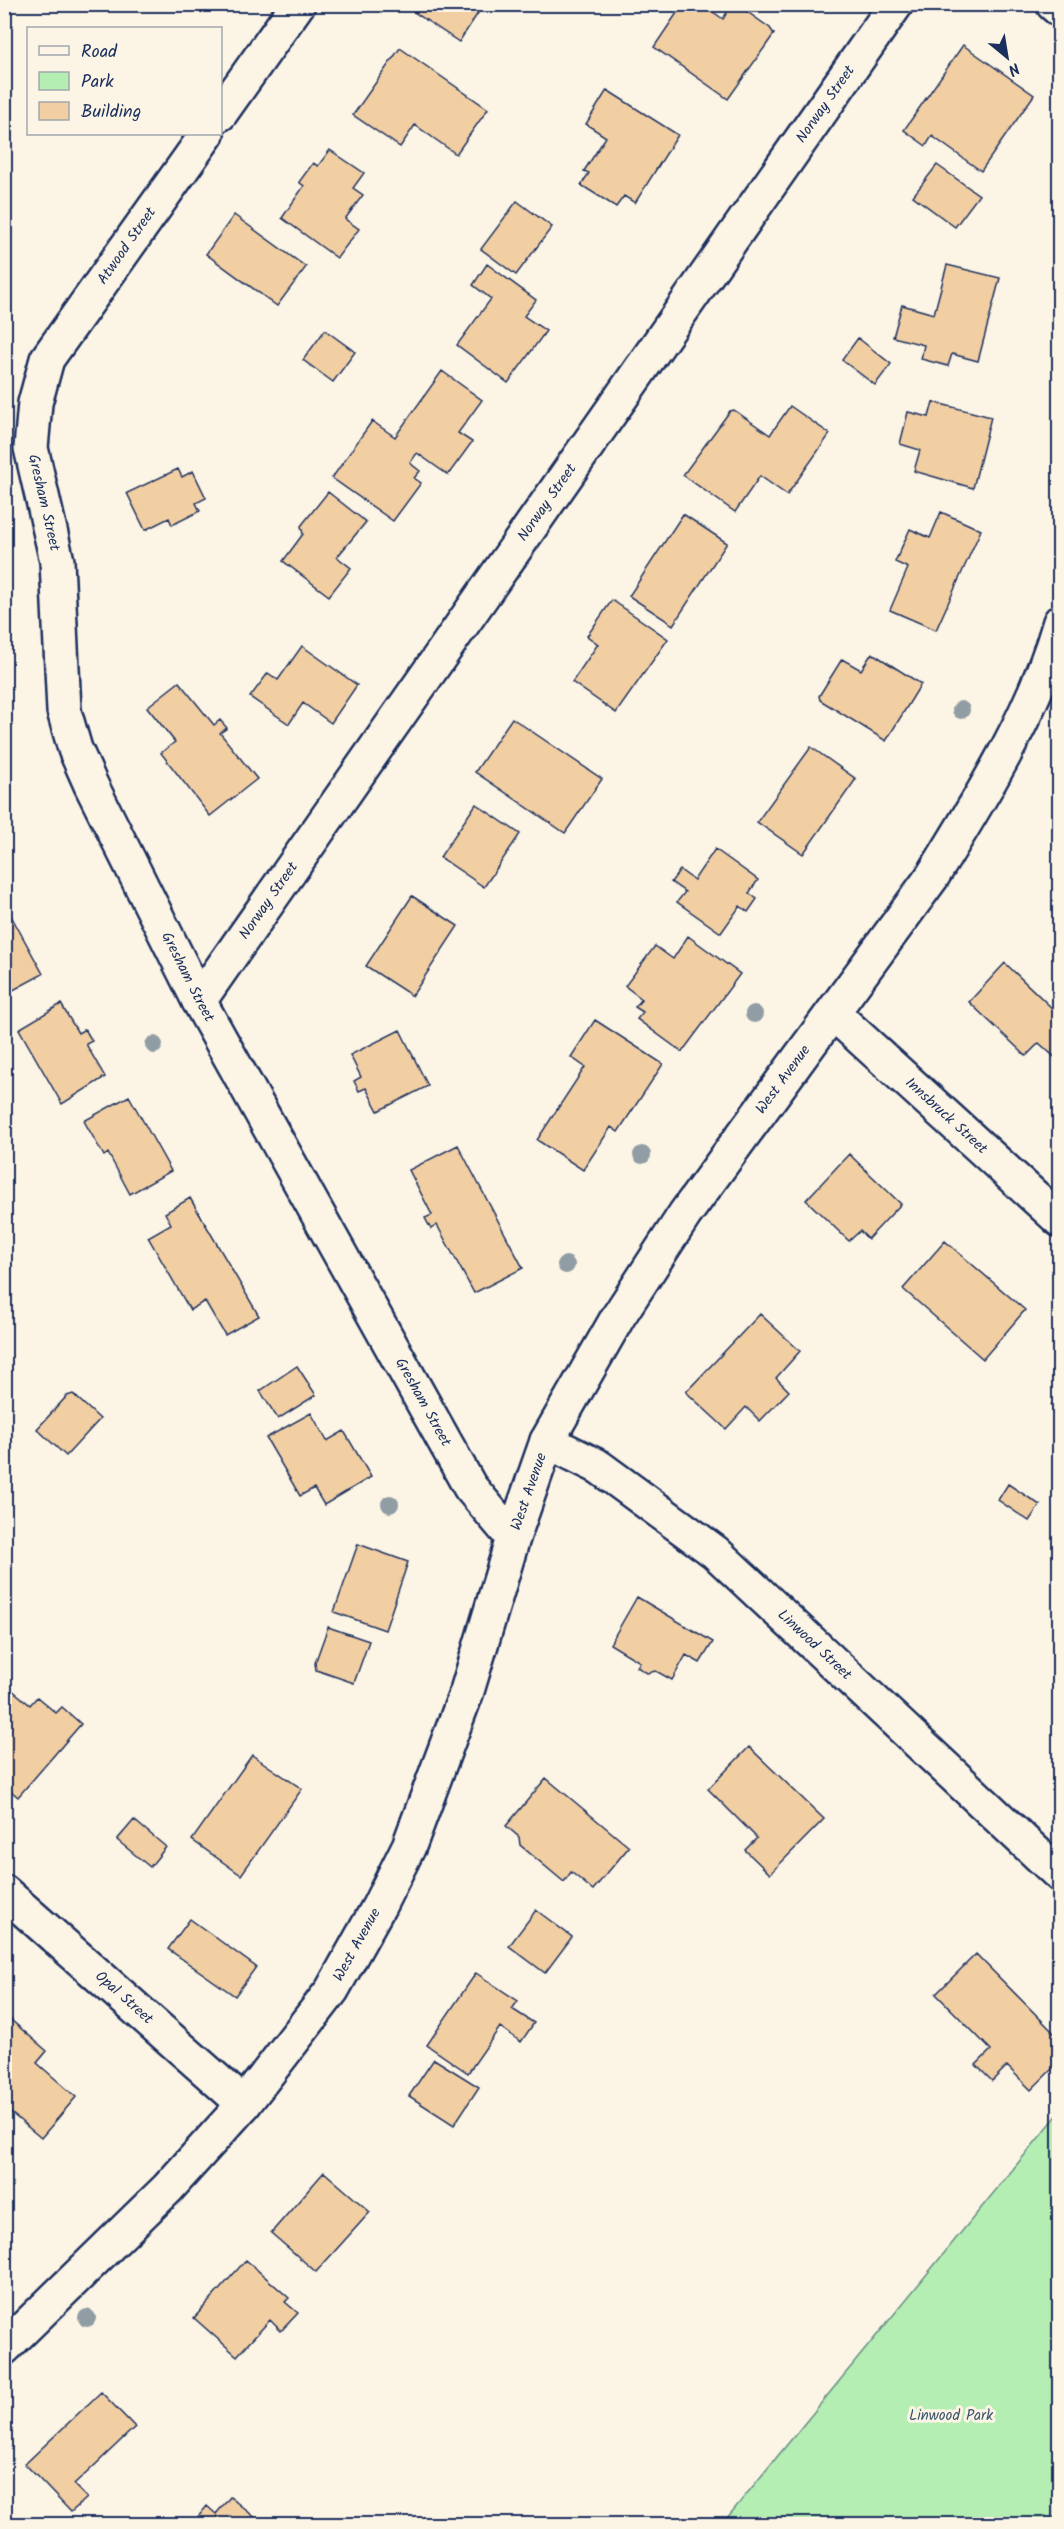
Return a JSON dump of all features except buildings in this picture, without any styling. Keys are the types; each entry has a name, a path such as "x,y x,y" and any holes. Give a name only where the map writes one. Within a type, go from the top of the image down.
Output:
{"street":[{"path":"222,111 298,4"},
{"name":"Norway Street","path":"199,1001 896,4"},
{"path":"1053,4 1059,10"},
{"name":"Atwood Street","path":"47,359 206,135"},
{"name":"Gresham Street","path":"47,359 35,404 32,448 57,561 64,711 75,749 199,1001 470,1487 513,1538"},
{"name":"West Avenue","path":"4,2348 168,2188 244,2104 332,1990 379,1906 409,1846 467,1691 513,1538 547,1441 618,1317 685,1214 932,877 967,821 1030,705 1052,647 1059,621"},
{"name":"Innsbruck Street","path":"833,1013 1059,1221"},
{"name":"Linwood Street","path":"547,1441 599,1467 715,1552 1059,1875"},
{"name":"Opal Street","path":"4,1892 244,2104"}],"path":[{"path":"1052,2524 1059,2505"}],"green space":[{"name":"Linwood Park","path":"1059,2113 1059,2524 722,2524"}]}
